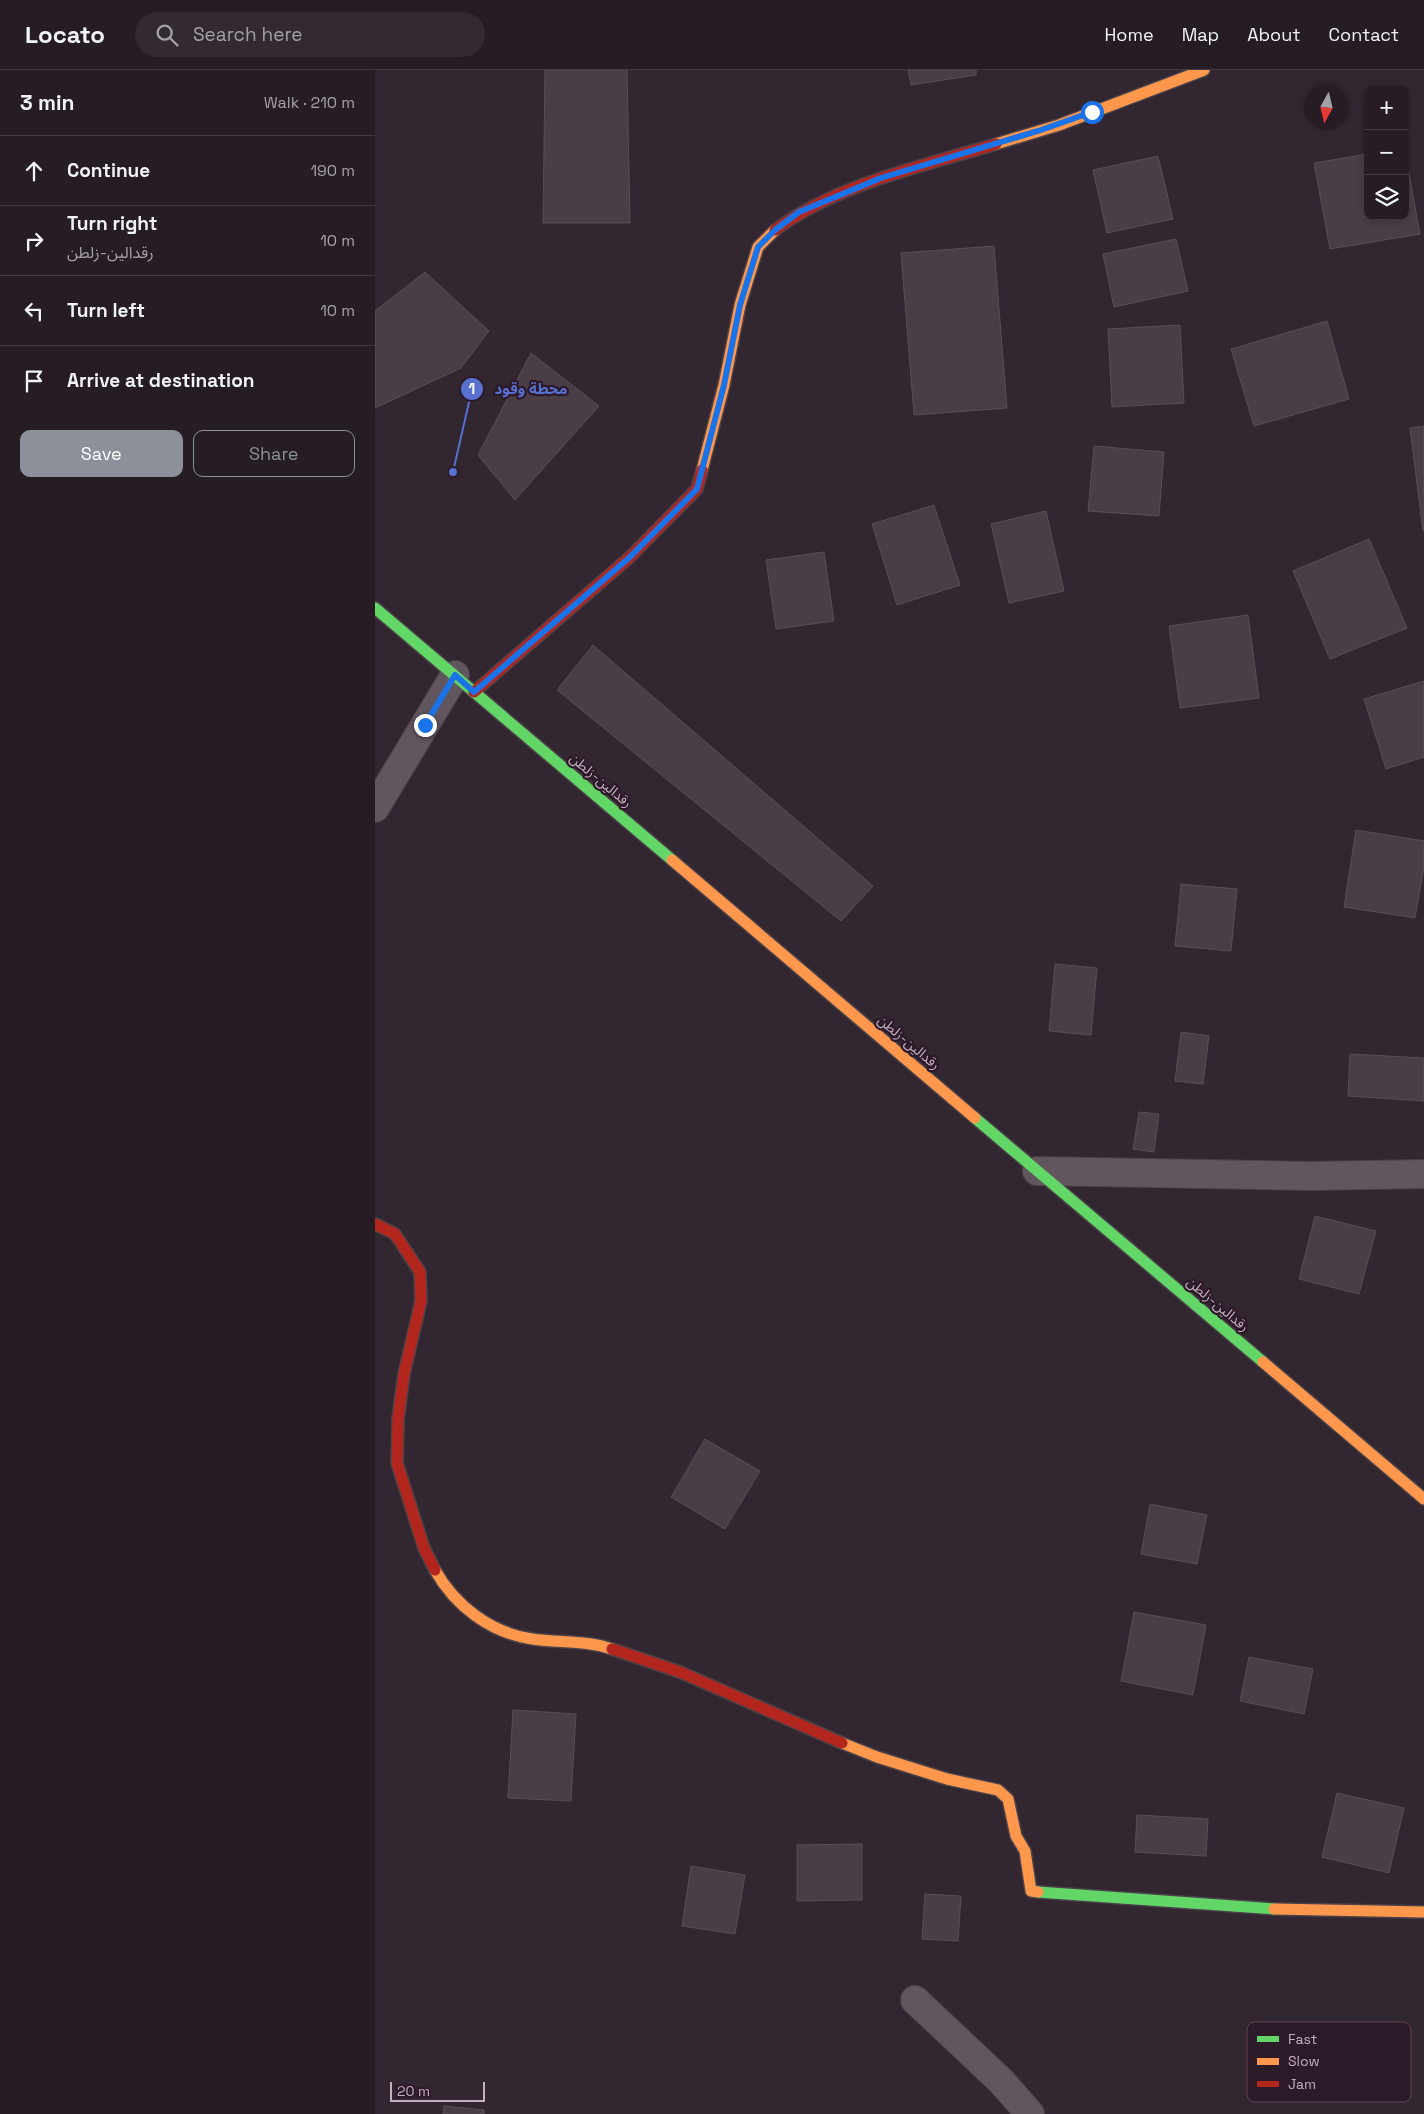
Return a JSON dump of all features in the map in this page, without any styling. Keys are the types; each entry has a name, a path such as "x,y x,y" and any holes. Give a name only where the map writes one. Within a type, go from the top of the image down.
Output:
{"street":[{"path":"375,808 465,684 630,557 697,489 724,385 740,305 758,247 775,230 799,212 881,178 1059,125 1205,70"},
{"name":"رقدالين-زلطن","path":"375,608 1424,1499"},
{"path":"1037,1171 1311,1176 1424,1174"},
{"path":"375,1224 395,1234 420,1272 422,1286 421,1301 404,1374 398,1419 397,1462 424,1548 441,1580 474,1616 501,1631 532,1639 594,1643 680,1672 780,1718 877,1757 947,1779 998,1790 1008,1799 1016,1836 1025,1851 1031,1891 1257,1908 1424,1912"},
{"path":"915,2000 1001,2081 1030,2114"}],"building":[{"path":"545,70 627,70 630,223 543,223"},
{"path":"908,70 976,70 976,75 911,85"},
{"path":"1364,155 1364,220 1409,220 1409,173 1420,234 1330,249 1314,163"},
{"path":"1158,156 1173,219 1107,233 1093,170"},
{"path":"1176,239 1188,291 1114,307 1103,254"},
{"path":"994,246 1007,408 914,415 901,253"},
{"path":"425,272 489,331 461,368 375,408 375,311"},
{"path":"1327,321 1349,399 1254,426 1231,349"},
{"path":"1180,325 1184,403 1112,407 1108,329"},
{"path":"531,353 599,406 515,500 478,455"},
{"path":"1424,426 1424,531 1423,531 1410,428"},
{"path":"1094,446 1164,452 1159,516 1088,511"},
{"path":"934,505 960,585 897,605 872,524"},
{"path":"1046,511 1064,591 1009,603 991,524"},
{"path":"1369,539 1407,628 1330,659 1293,571"},
{"path":"824,552 834,621 776,629 766,560"},
{"path":"1248,615 1259,698 1180,708 1169,626"},
{"path":"593,645 873,886 841,921 557,690"},
{"path":"1424,681 1424,757 1386,769 1364,699"},
{"path":"1356,830 1424,841 1424,866 1415,918 1344,907"},
{"path":"1181,884 1237,889 1231,951 1175,946"},
{"path":"1055,964 1097,968 1091,1035 1049,1031"},
{"path":"1181,1032 1209,1036 1203,1084 1175,1081"},
{"path":"1350,1054 1424,1058 1424,1101 1348,1096"},
{"path":"1139,1112 1159,1114 1154,1152 1133,1149"},
{"path":"1315,1216 1376,1231 1359,1294 1299,1279"},
{"path":"705,1439 760,1471 725,1529 671,1497"},
{"path":"1150,1504 1207,1515 1197,1564 1141,1554"},
{"path":"1134,1612 1206,1625 1193,1695 1121,1681"},
{"path":"1249,1657 1313,1669 1304,1714 1240,1701"},
{"path":"513,1710 576,1714 571,1801 508,1798"},
{"path":"1337,1793 1404,1808 1389,1873 1322,1857"},
{"path":"1137,1815 1208,1819 1206,1856 1135,1852"},
{"path":"862,1844 862,1900 797,1901 797,1845"},
{"path":"691,1866 745,1875 735,1934 682,1926"},
{"path":"925,1894 961,1896 958,1941 922,1939"},
{"path":"444,2106 484,2110 484,2114 443,2114"}],"traffic: fast":[{"path":"375,608 672,860"},
{"path":"975,1118 1263,1362"},
{"path":"1038,1892 1274,1909"}],"traffic: slow":[{"path":"996,144 1059,125 1204,70"},
{"path":"702,470 724,385 740,305 758,247 775,230"},
{"path":"672,860 975,1118"},
{"path":"1263,1362 1424,1499"},
{"path":"435,1570 443,1583 464,1606 476,1616 502,1631 532,1639 583,1643 612,1649"},
{"path":"842,1743 877,1757 947,1779 998,1790 1008,1799 1016,1836 1025,1851 1031,1891 1038,1892"},
{"path":"1274,1909 1424,1912"}],"traffic: jam":[{"path":"775,230 799,214 853,188 996,144"},
{"path":"474,692 630,557 697,489 702,470"},
{"path":"375,1224 395,1234 420,1272 421,1301 404,1374 398,1419 397,1463 424,1548 435,1570"},
{"path":"612,1649 680,1672 842,1743"}],"place":[{"name":"محطة وقود","path":"453,472"}],"route":[{"path":"425,725 455,675 474,692 630,557 697,489 724,385 740,305 758,247 775,230 799,212 881,178 1059,125 1092,112"}]}
